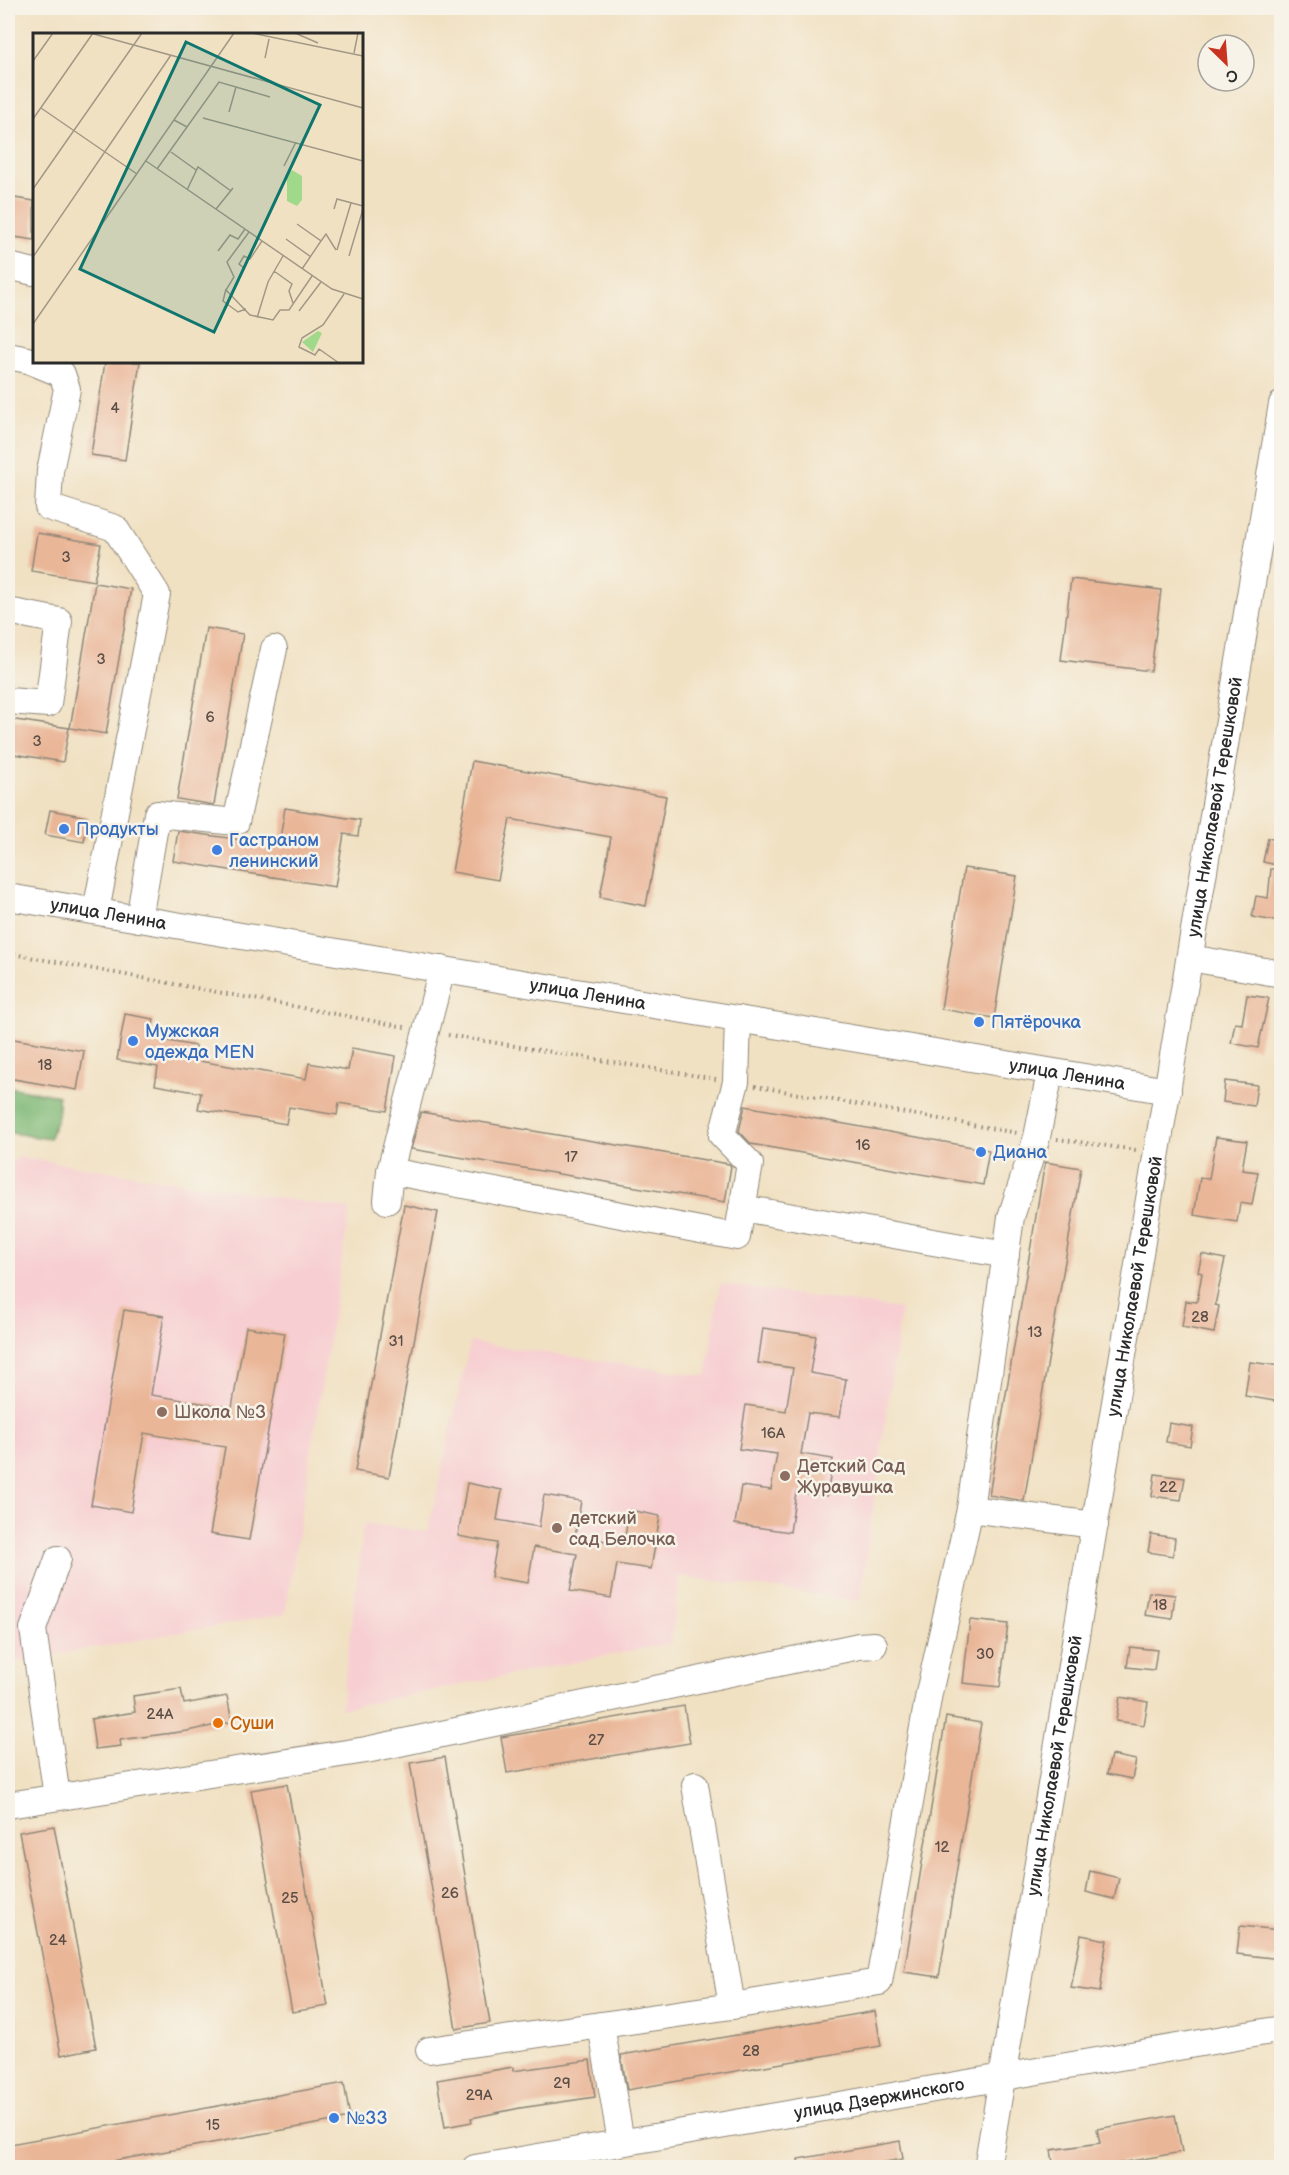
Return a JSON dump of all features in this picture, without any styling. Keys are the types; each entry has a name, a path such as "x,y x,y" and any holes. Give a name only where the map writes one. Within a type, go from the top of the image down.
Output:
{"street":[{"path":"8,266 33,272"},
{"path":"8,356 33,362"},
{"path":"35,363 62,374 68,389"},
{"path":"73,363 50,471 48,507 115,528 157,594 96,911"},
{"name":"улица Николаевой Терешковой","path":"987,2168 1281,404"},
{"path":"8,611 59,621 48,704 8,701"},
{"path":"139,919 157,814 237,822 274,650"},
{"name":"улица Ленина","path":"8,897 1168,1091"},
{"path":"1190,958 1281,974"},
{"path":"387,1201 390,1171 442,969"},
{"path":"390,1171 737,1237 750,1164 722,1135 736,1082 738,1019"},
{"path":"429,2050 879,1982 929,1693 970,1509 1011,1217 1037,1137 1050,1073"},
{"path":"742,1208 1006,1255"},
{"path":"970,1509 1095,1525"},
{"path":"57,1797 33,1629 58,1559"},
{"path":"8,1805 366,1750 847,1648 874,1645"},
{"path":"695,1785 732,2006"},
{"path":"601,2025 621,2142"},
{"name":"улица Дзержинского","path":"475,2168 1281,2029"}],"path":[{"path":"8,953 427,1032 736,1082 1037,1137 1156,1153"}],"shaded area":[{"name":"Школа №3","path":"20,1157 350,1209 285,1614 8,1663 8,1164"},
{"name":"детский сад Белочка","path":"720,1284 901,1309 860,1601 679,1576 671,1643 341,1709 364,1523 428,1532 470,1342 706,1376"}],"green space":[{"path":"8,1087 58,1096 58,1116 49,1139 8,1132"}],"building":[{"path":"8,197 33,201 33,240 8,236"},
{"path":"105,363 140,363 125,460 91,455"},
{"path":"37,533 101,544 94,581 31,571"},
{"path":"1071,579 1161,590 1151,671 1061,660"},
{"path":"95,583 131,589 106,734 70,728"},
{"path":"206,628 243,634 214,805 177,799"},
{"path":"9,719 69,728 63,762 8,753"},
{"path":"472,761 666,796 646,906 600,897 611,837 510,819 498,880 452,872"},
{"path":"285,808 360,820 358,836 344,834 335,887 173,861 178,831 279,845"},
{"path":"50,810 88,817 84,842 45,835"},
{"path":"1268,838 1281,841 1281,866 1263,862"},
{"path":"964,868 1017,876 994,1018 941,1009"},
{"path":"1271,869 1281,869 1281,922 1252,917 1256,896 1268,898"},
{"path":"1247,995 1269,998 1258,1048 1231,1043 1235,1023 1242,1024"},
{"path":"125,1014 154,1019 151,1038 196,1046 193,1060 306,1079 309,1063 348,1070 352,1048 396,1056 387,1111 339,1103 337,1115 289,1107 286,1124 198,1109 201,1093 155,1085 158,1067 117,1060"},
{"path":"8,1038 84,1051 77,1090 8,1078"},
{"path":"1225,1081 1257,1085 1254,1106 1223,1102"},
{"path":"745,1106 989,1150 983,1185 751,1144 739,1131"},
{"path":"421,1112 729,1164 731,1166 725,1202 411,1149"},
{"path":"1216,1137 1247,1141 1242,1170 1258,1172 1252,1205 1240,1203 1237,1222 1194,1215 1200,1178 1209,1179"},
{"path":"1045,1162 1081,1168 1024,1501 989,1495"},
{"path":"404,1205 438,1212 389,1477 355,1471"},
{"path":"1202,1254 1225,1259 1215,1305 1219,1306 1214,1333 1182,1327 1186,1301 1197,1302 1202,1273 1198,1272"},
{"path":"124,1310 164,1316 151,1395 232,1408 246,1327 285,1333 249,1540 210,1534 225,1447 144,1433 131,1512 91,1505"},
{"path":"763,1328 816,1336 810,1373 846,1379 840,1417 808,1413 801,1454 833,1459 827,1496 796,1492 790,1532 735,1524 741,1486 771,1490 777,1454 739,1449 746,1405 786,1411 793,1368 758,1363"},
{"path":"1250,1362 1281,1366 1281,1402 1245,1396"},
{"path":"1169,1423 1193,1427 1190,1446 1166,1442"},
{"path":"1155,1474 1185,1478 1181,1500 1152,1496"},
{"path":"467,1483 502,1490 497,1520 539,1527 544,1495 581,1501 575,1536 624,1544 629,1510 660,1516 651,1569 617,1564 611,1598 570,1591 577,1554 534,1547 528,1583 491,1577 497,1543 458,1536"},
{"path":"1151,1534 1175,1538 1173,1556 1148,1552"},
{"path":"1149,1592 1175,1595 1172,1619 1145,1615"},
{"path":"970,1620 1008,1624 1000,1687 963,1683"},
{"path":"1130,1647 1157,1650 1154,1670 1127,1667"},
{"path":"181,1689 184,1704 227,1696 232,1722 120,1740 121,1746 95,1749 91,1719 135,1712 133,1696"},
{"path":"1120,1697 1148,1702 1144,1725 1116,1721"},
{"path":"684,1706 690,1743 507,1773 501,1737"},
{"path":"946,1717 981,1723 939,1977 904,1972"},
{"path":"1111,1755 1136,1760 1132,1779 1107,1774"},
{"path":"445,1757 490,2023 456,2029 410,1763"},
{"path":"287,1784 328,2006 292,2012 251,1790"},
{"path":"54,1826 96,2048 61,2055 19,1832"},
{"path":"1090,1871 1119,1878 1114,1899 1086,1892"},
{"path":"1240,1926 1281,1930 1281,1959 1237,1954"},
{"path":"1081,1935 1107,1940 1100,1992 1071,1988"},
{"path":"875,2011 881,2046 627,2090 621,2055"},
{"path":"590,2060 595,2097 520,2108 471,2118 472,2122 445,2127 437,2080 513,2067 513,2071"},
{"path":"344,2083 350,2118 73,2168 14,2168 10,2144"},
{"path":"1175,2115 1182,2152 1104,2166 1054,2168 1051,2150 1100,2143 1097,2129"},
{"path":"900,2141 903,2159 852,2168 799,2168 798,2159"}],"place":[{"name":"Продукты","path":"64,829"},
{"name":"Гастраном ленинский","path":"217,850"},
{"name":"Пятёрочка","path":"979,1022"},
{"name":"Мужская одежда MEN","path":"133,1041"},
{"name":"Диана","path":"981,1152"},
{"name":"Школа №3","path":"162,1412"},
{"name":"Детский Сад Журавушка","path":"785,1476"},
{"name":"детский сад Белочка","path":"557,1528"},
{"name":"Суши","path":"218,1723"},
{"name":"№33","path":"334,2118"}]}
